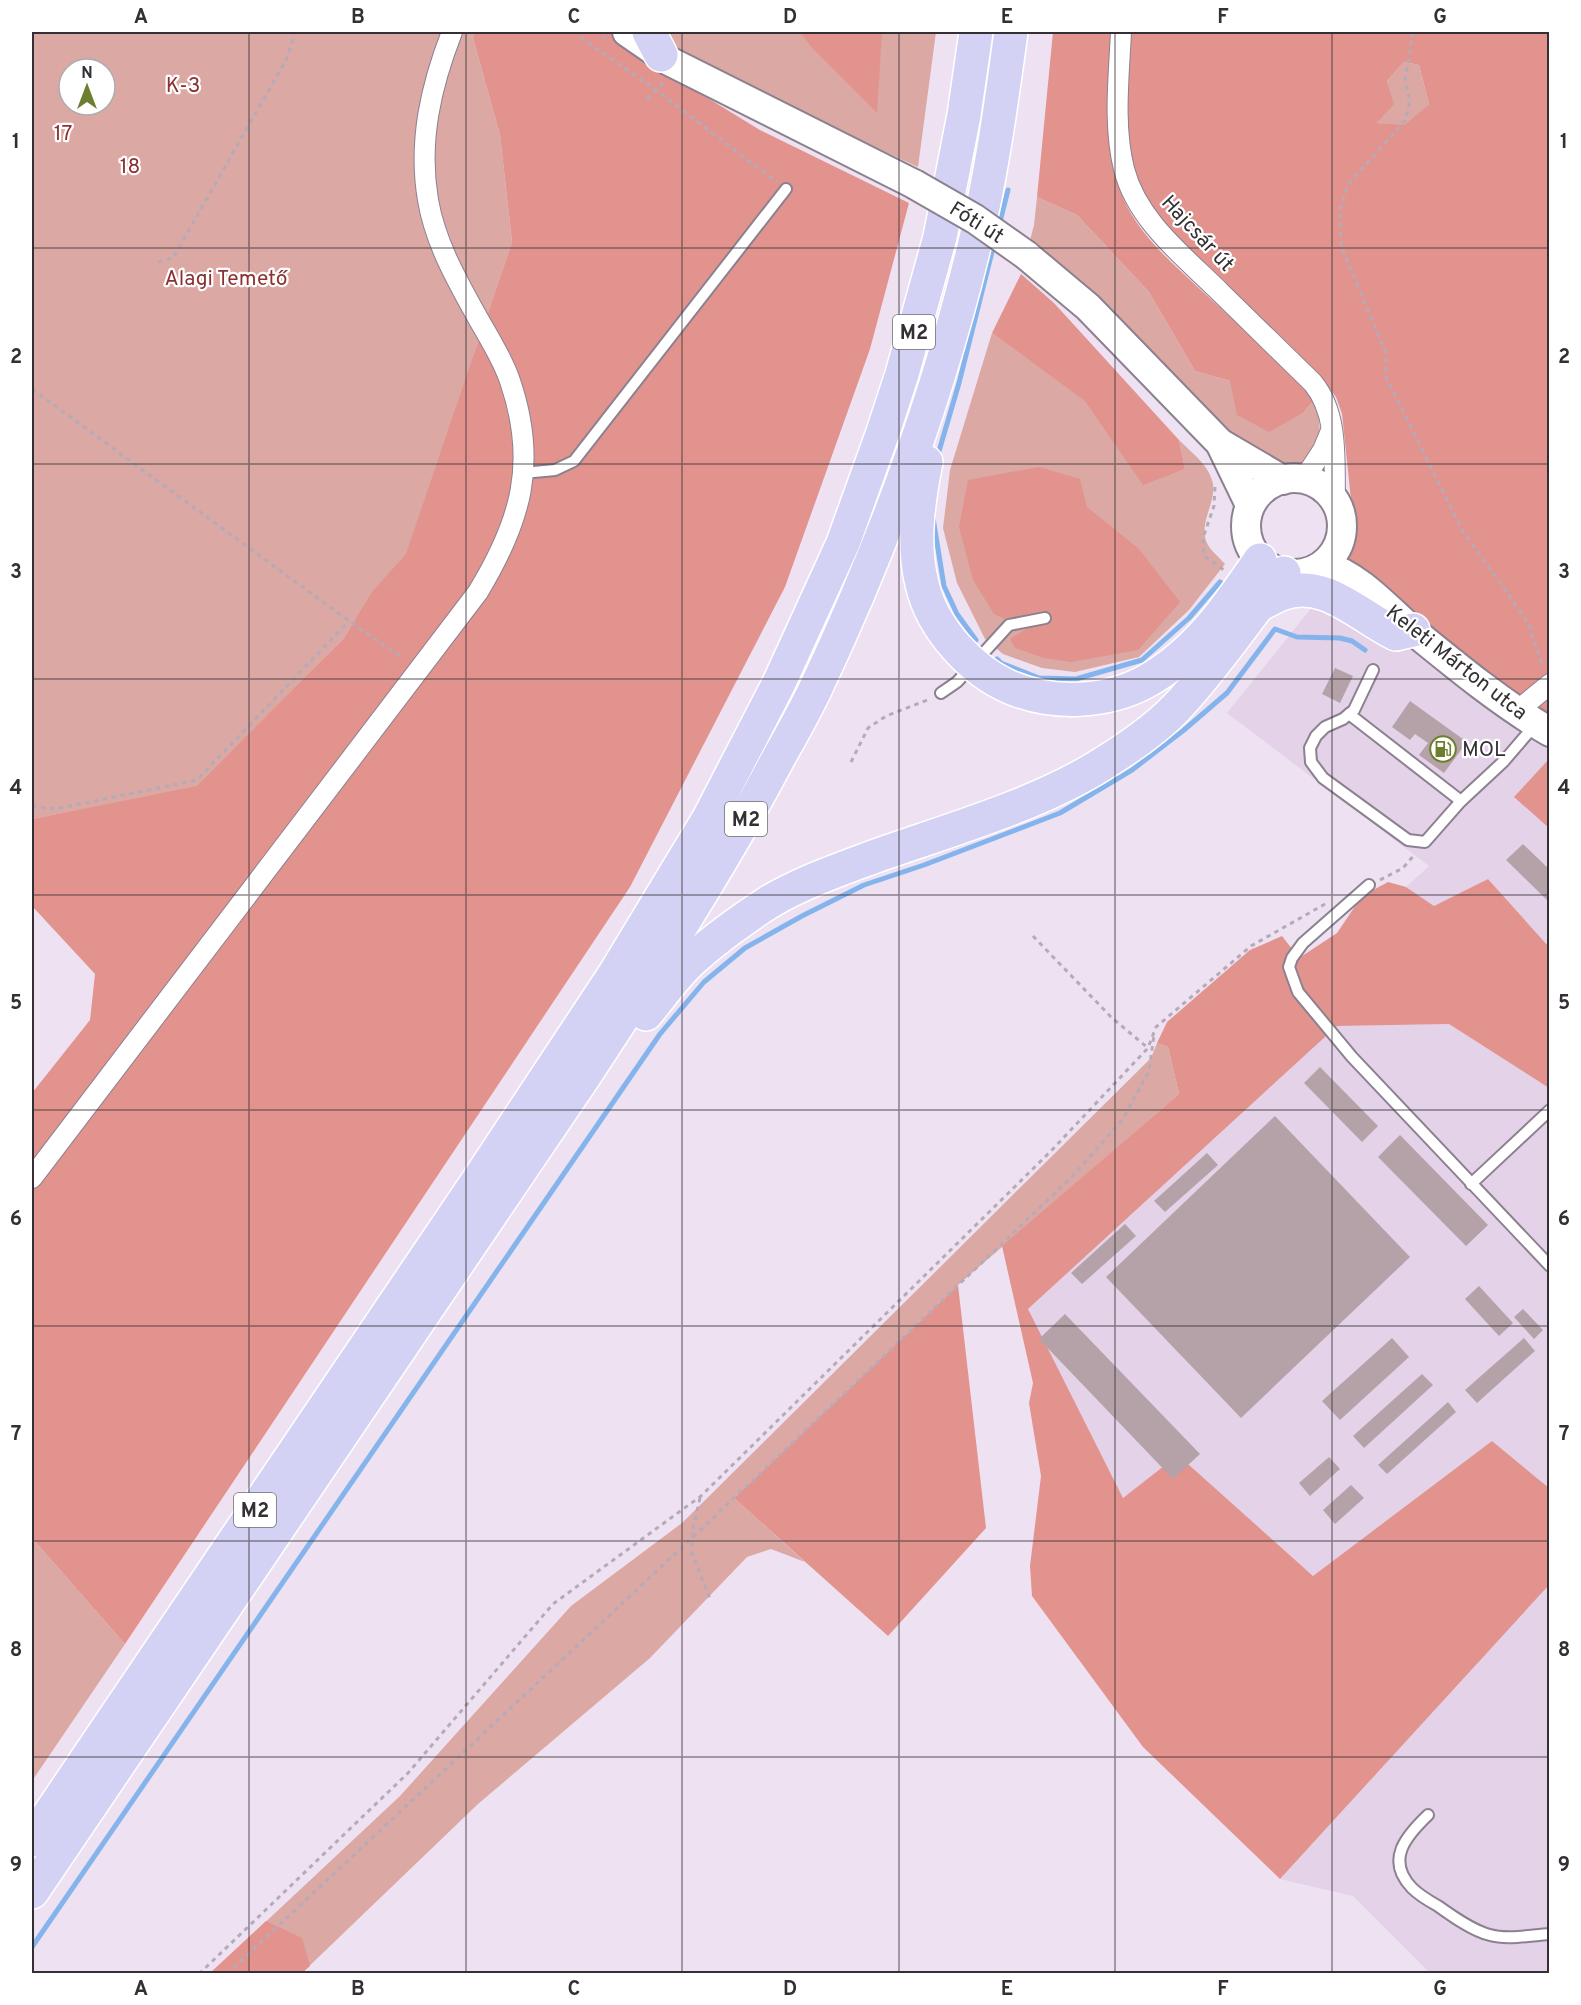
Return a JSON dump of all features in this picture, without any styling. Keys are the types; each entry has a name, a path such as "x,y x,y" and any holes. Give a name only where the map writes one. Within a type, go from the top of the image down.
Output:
{"highway":[{"path":"961,32 957,66 964,115"},
{"name":"M2","path":"32,1840 608,985 708,818 779,683 843,543 883,432 920,314 940,237 964,115 976,32"},
{"name":"M2","path":"32,1892 585,1075 666,951 740,830 813,693 878,547 935,387 973,250 1001,105 1011,32"},
{"path":"935,387 928,451 919,495 917,556 922,586 935,618 945,633 986,673 1012,688 1059,698 1093,699 1130,689 1180,660 1272,567"},
{"path":"585,1075 627,1037 692,960 731,929 771,902 795,888 856,863 1033,799 1096,768 1126,748 1175,709 1210,670 1260,604 1272,567"},
{"path":"1260,604 1282,593 1317,591 1331,595 1396,634 1413,630"}],"main road":[{"name":"Fóti út","path":"627,32 655,43 669,62 914,184 975,219 1026,255 1088,307 1220,442 1250,506"},
{"path":"1220,442 1293,480"},
{"path":"1293,480 1317,483 1335,501 1340,512 1342,531 1330,557 1312,571 1298,574 1272,567 1250,546 1246,530 1250,506 1271,483 1293,480"},
{"name":"Keleti Márton utca","path":"1330,557 1413,630 1535,723"}],"street":[{"path":"32,1178 420,670 478,592 507,540 521,494 523,473 519,413 509,379 450,267 428,200 426,136 429,104 436,72 452,32"},
{"name":"Hajcsár út","path":"1121,32 1118,101 1120,136 1123,166 1130,188 1138,203 1165,238 1313,383 1325,400 1332,429 1335,501"},
{"path":"1293,480 1323,450 1332,429"},
{"path":"1535,723 1549,684"}],"lane":[{"path":"523,473 555,470 574,460 786,189"},
{"path":"941,693 957,682 1009,625 1045,618"},
{"path":"1373,670 1354,710 1324,727 1316,736 1310,748 1311,762 1323,778 1408,840 1425,842 1461,801 1504,761 1535,723"},
{"path":"1349,714 1461,801"},
{"path":"1369,885 1303,943 1292,958 1289,967 1298,992 1338,1042 1550,1266"},
{"path":"1470,1184 1550,1110"},
{"path":"1428,1815 1409,1833 1398,1861 1401,1875 1413,1890 1455,1918 1490,1935 1510,1937 1550,1934"}],"path":[{"path":"158,262 173,258 287,58 294,36 293,32"},
{"path":"573,32 656,90 786,189"},
{"path":"1413,32 1406,81 1410,102 1405,122 1349,183 1340,208 1341,246 1386,353 1386,377 1462,530 1529,624 1549,684"},
{"path":"647,99 656,90"},
{"path":"32,389 349,621 420,670"},
{"path":"32,806 55,809 197,780 349,621"},
{"path":"851,762 868,728 886,716 941,693"},
{"path":"1369,885 1403,868 1425,842"},
{"path":"199,1974 408,1773 553,1604 701,1496 1051,1151 1148,1048 1156,1027 1251,946 1328,902"},
{"path":"1033,936 1111,1017 1148,1048"},
{"path":"227,1974 693,1537 1071,1178 1123,1119 1149,1071 1156,1027"},
{"path":"701,1496 692,1553 710,1599"}],"shaded area":[{"path":"475,32 616,32 670,75 760,130 909,203 870,349 785,587 630,887 125,1644 32,1538 32,1093 90,1020 95,974 32,906 32,819 197,786 344,638 372,592 406,554 512,242 500,135 473,38"},
{"path":"800,32 882,32 877,113 812,48"},
{"path":"1053,32 1115,32 1117,180 1123,198 1132,216 1156,247 1299,381 1313,401 1304,412 1269,432 1237,415 1230,381 1195,371 1149,292 1077,215 1037,197"},
{"path":"1130,32 1549,32 1549,721 1346,565 1337,549 1354,528 1342,414 1336,397 1325,383 1169,234 1135,186 1126,135","holes":["1404,62 1419,65 1429,104 1405,125 1377,123 1394,104 1387,81"]},
{"path":"1021,274 1054,303 1179,440 1185,469 1143,485 1085,401 992,333"},
{"path":"1039,467 1080,479 1087,507 1139,549 1180,602 1138,650 1071,662 1044,658 1015,648 1010,639 1026,629 994,614 973,580 959,527 968,480"},
{"path":"1346,565 1549,721 1549,947 1488,879 1434,906 1406,887 1429,866 1227,713"},
{"path":"1549,759 1549,828 1514,797"},
{"path":"1488,879 1549,947 1549,1088 1449,1024 1337,1026 1028,1309 1123,1498 1178,1455 1313,1576 1492,1441 1549,1488 1549,1585 1280,1879 1143,1747 1032,1596 1030,1566 1041,1476 1029,1403 1033,1383 1002,1246 1179,1094 1168,1047 1157,1043 1167,1022 1250,950 1282,936 1299,958 1337,933 1362,896 1388,882 1406,887 1434,906"},
{"path":"1449,1024 1549,1088 1549,1488 1492,1441 1313,1576 1178,1455 1123,1498 1028,1309 1337,1026"},
{"path":"958,1285 986,1528 888,1636 734,1498"},
{"path":"1549,1585 1549,1973 1430,1973 1353,1896 1280,1879"},
{"path":"266,1921 302,1938 310,1966 302,1973 210,1973"}],"green space":[{"name":"Alagi Temető","path":"32,32 475,32 473,38 500,135 512,242 474,354 499,455 358,616 344,638 197,787 32,819"},
{"path":"656,32 936,32 918,167 769,98 681,51"},
{"path":"1404,62 1419,65 1429,104 1405,126 1377,123 1393,104 1387,81"},
{"path":"1037,197 1077,215 1149,292 1195,371 1230,381 1304,412 1313,401 1319,415 1320,436 1306,465 1292,473 1248,455 1029,244"},
{"path":"992,333 1086,401 1143,484 1185,469 1179,440 1199,460 1211,477 1213,491 1205,536 1208,546 1225,564 1189,610 1139,657 1075,672 1042,668 1003,654 985,639 957,583 943,528 950,470"},
{"path":"1157,1043 1168,1047 1179,1094 958,1285 734,1498 805,1562 771,1549 747,1557 650,1658 478,1804 302,1973 210,1974 400,1796 571,1606 682,1523 1151,1058"},
{"path":"32,1538 125,1644 32,1781"}],"building":[{"path":"1335,668 1353,676 1340,703 1322,694"},
{"path":"1410,701 1467,742 1444,773 1419,755 1428,743 1415,734 1410,740 1392,727"},
{"path":"1523,844 1550,870 1550,903 1506,860"},
{"path":"1320,1067 1378,1126 1362,1142 1304,1083"},
{"path":"1275,1116 1410,1257 1241,1418 1106,1277"},
{"path":"1400,1135 1488,1225 1466,1246 1378,1157"},
{"path":"1207,1153 1218,1165 1165,1212 1154,1201"},
{"path":"1125,1224 1136,1236 1082,1284 1071,1273"},
{"path":"1479,1286 1513,1323 1499,1336 1465,1299"},
{"path":"1523,1309 1543,1330 1534,1339 1514,1317"},
{"path":"1065,1314 1200,1454 1173,1479 1039,1339"},
{"path":"1392,1338 1409,1357 1340,1420 1322,1401"},
{"path":"1524,1338 1535,1351 1477,1403 1465,1390"},
{"path":"1422,1374 1433,1385 1364,1448 1353,1436"},
{"path":"1448,1402 1456,1412 1387,1474 1378,1465"},
{"path":"1329,1457 1340,1469 1310,1496 1299,1483"},
{"path":"1351,1485 1364,1498 1335,1524 1323,1510"}],"waterway":[{"path":"999,226 1008,190"},
{"path":"937,458 959,383 994,244"},
{"path":"933,518 944,586 957,614 976,640"},
{"path":"997,659 1001,663 1039,678 1076,679 1142,660 1189,618 1220,582 1226,587"},
{"path":"32,1947 660,1034 704,982 745,948 864,885 924,865 1060,813 1132,770 1227,693 1275,629 1297,637 1340,638 1352,641 1365,650"}],"place":[{"name":"MOL","path":"1443,749"}],"park label":[{"name":"K-3","path":"183,85"},
{"name":"17","path":"63,133"},
{"name":"18","path":"130,166"}]}
